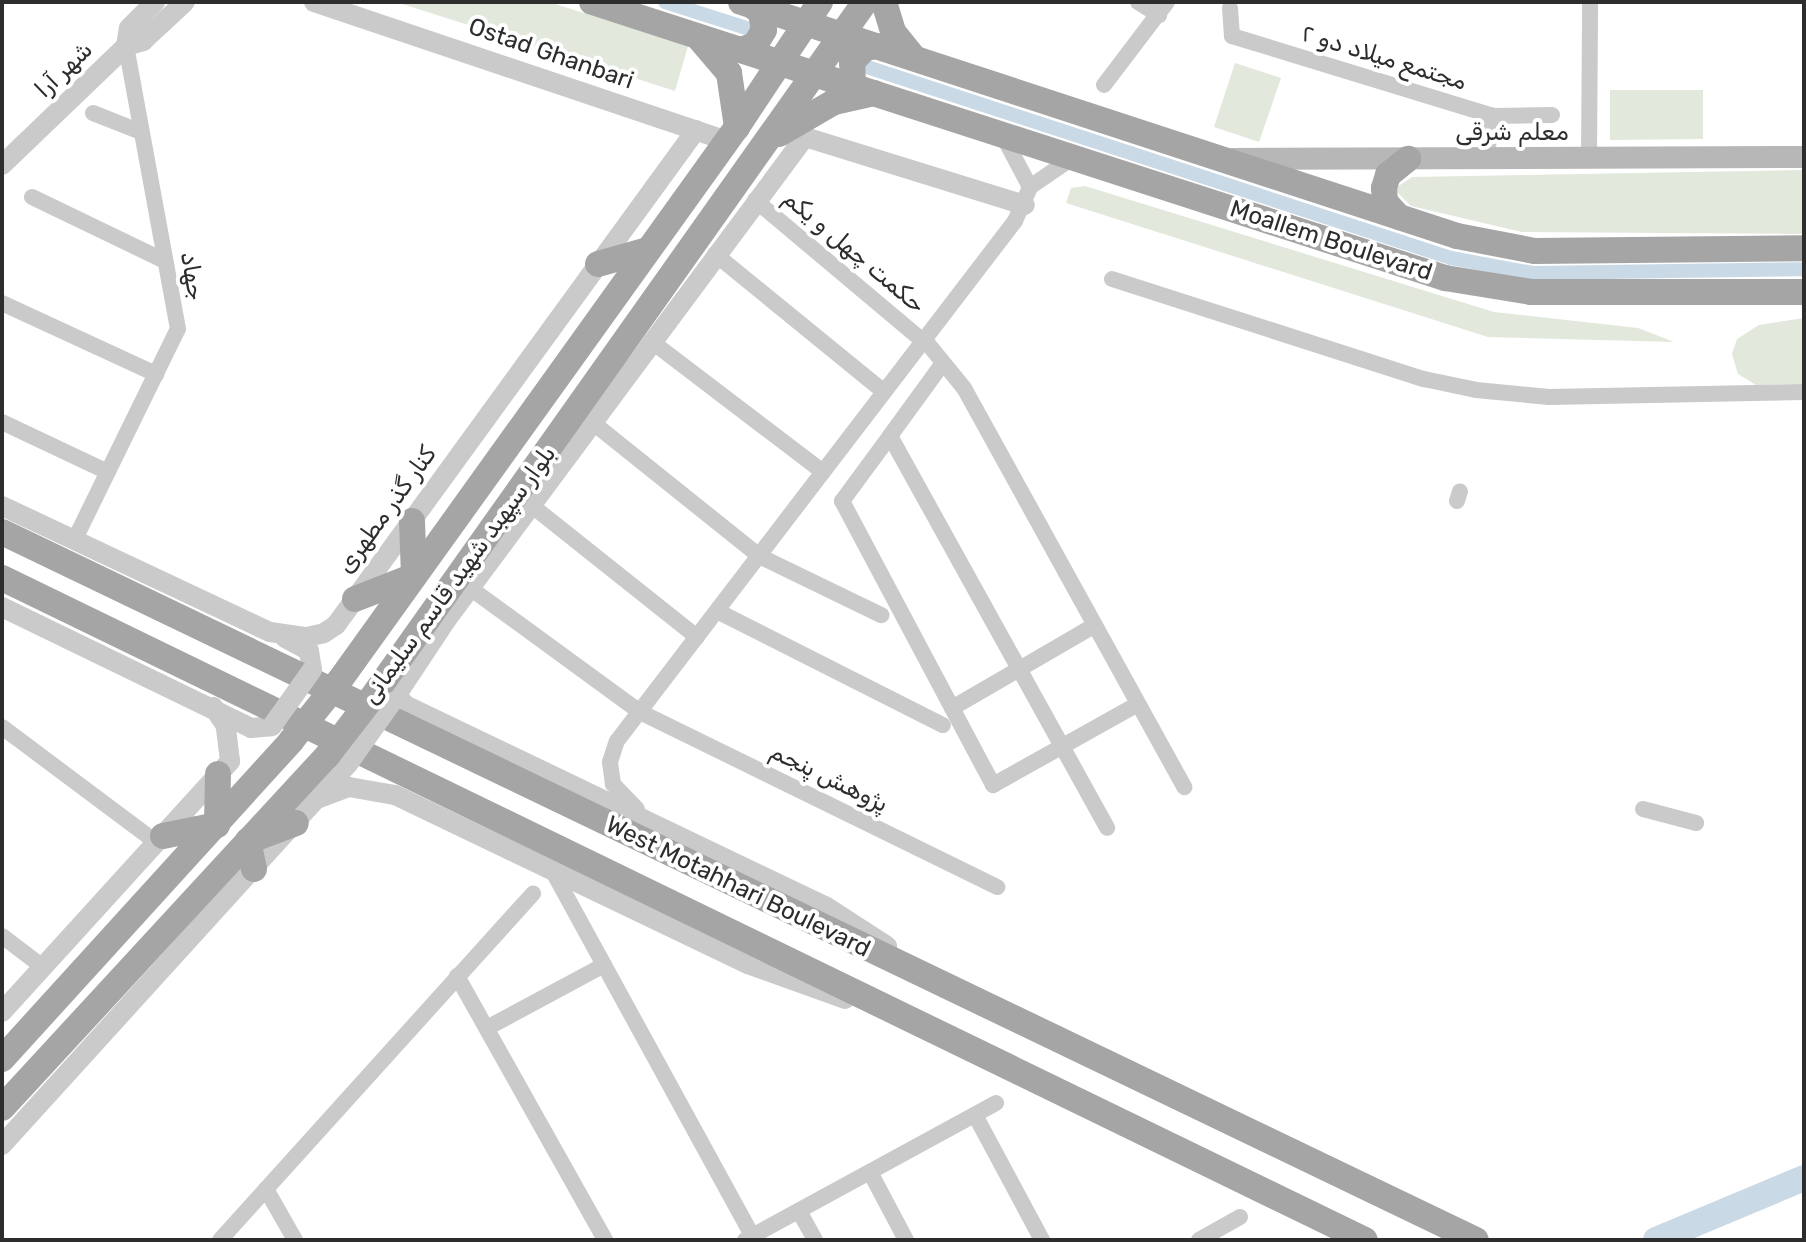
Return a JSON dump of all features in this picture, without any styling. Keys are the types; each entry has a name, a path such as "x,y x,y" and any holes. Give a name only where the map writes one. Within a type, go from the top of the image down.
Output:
{"main road":[{"path":"592,2 697,36 729,73 732,134"},
{"name":"بلوار سپهبد شهید قاسم سلیمانی","path":"2,1108 248,841 338,760 386,699 468,577 719,231 765,144 865,2"},
{"path":"741,50 759,41 764,30 761,13 754,3"},
{"name":"Moallem Boulevard","path":"754,3 813,13 842,35 1457,236 1535,251 1804,248"},
{"path":"891,8 914,58"},
{"name":"بلوار سپهبد شهید قاسم سلیمانی","path":"2,1059 217,825 281,734 340,680 644,251 732,134 813,13"},
{"name":"Moallem Boulevard","path":"697,36 1445,278 1531,292 1804,292"},
{"path":"765,144 804,116 864,90 852,62 865,48 877,46"},
{"name":"معلم شرقی","path":"1219,159 1804,157"},
{"path":"1399,217 1385,202 1384,188 1388,175 1408,159"},
{"path":"598,264 644,251"},
{"path":"355,599 414,576 412,521"},
{"name":"West Motahhari Boulevard","path":"2,532 1476,1240"},
{"path":"447,619 468,577"},
{"name":"West Motahhari Boulevard","path":"2,578 1365,1240"},
{"path":"160,839 217,825 218,774"},
{"path":"254,869 248,841 296,823"}],"street":[{"name":"شهر آرا","path":"126,46 129,28 155,2"},
{"name":"شهر آرا","path":"2,165 126,46 143,41 185,2"},
{"name":"Ostad Ghanbari","path":"314,2 696,130 732,134"},
{"path":"1104,85 1163,8 1138,2"},
{"path":"1589,159 1590,2"},
{"name":"مجتمع میلاد دو ۲","path":"1230,8 1232,36 1493,116 1552,115"},
{"name":"جهاد","path":"74,541 178,329 126,46"},
{"path":"93,113 141,132"},
{"path":"1486,159 1493,116"},
{"name":"کنار گذر مطهری","path":"2,506 270,632 307,637 324,633 355,599 696,130"},
{"path":"1003,136 1028,196"},
{"path":"468,577 531,505 715,254 719,231 755,200 805,137 1028,196"},
{"path":"665,827 626,802 610,773 617,741 924,340 1028,196 1072,158"},
{"path":"32,197 165,261"},
{"name":"حکمت چهل و یکم","path":"755,200 924,340 964,388 1184,787"},
{"path":"715,254 884,392"},
{"path":"1112,279 1424,379 1476,390 1549,397 1804,392"},
{"path":"2,303 156,374"},
{"path":"651,341 823,472"},
{"path":"943,363 842,501 993,785 1138,704"},
{"path":"2,422 108,472"},
{"path":"592,422 759,556 881,615"},
{"path":"890,436 1107,828"},
{"path":"531,505 697,637"},
{"name":"پژوهش پنجم","path":"468,577 640,712 997,887"},
{"path":"3,608 251,728 281,734 312,670 309,651 270,632"},
{"path":"717,611 943,725"},
{"path":"447,619 386,699 405,705 665,827 825,906 968,998"},
{"path":"952,708 1095,625"},
{"path":"2,1012 230,761 231,747 226,726 213,707"},
{"path":"2,727 160,839"},
{"path":"2,1145 317,799 338,760"},
{"path":"317,799 349,787 395,795 748,964 933,1030"},
{"path":"1643,809 1696,823"},
{"path":"552,870 749,1238 996,1103"},
{"path":"223,1239 533,893"},
{"path":"2,936 43,967"},
{"path":"487,1028 604,965"},
{"path":"457,976 605,1240"},
{"path":"975,1115 1042,1240"},
{"path":"870,1172 906,1240"},
{"path":"266,1189 295,1240"},
{"path":"799,1211 815,1240"},
{"path":"1199,1240 1240,1217"}],"shaded area":[{"path":"396,2 549,2 688,46 675,91"},
{"path":"1235,63 1281,78 1259,142 1214,127"},
{"path":"1610,90 1703,90 1703,139 1610,140"},
{"path":"1804,170 1804,234 1522,232 1411,206 1394,189 1412,177"},
{"path":"1085,186 1494,312 1638,328 1674,342 1488,337 1066,203 1071,188"},
{"path":"1804,318 1804,384 1756,385 1738,374 1732,354 1737,339 1759,325"}],"waterway":[{"path":"665,2 753,30"},
{"path":"864,66 1451,258 1533,273 1804,269"},
{"path":"1656,1240 1804,1178"}]}
